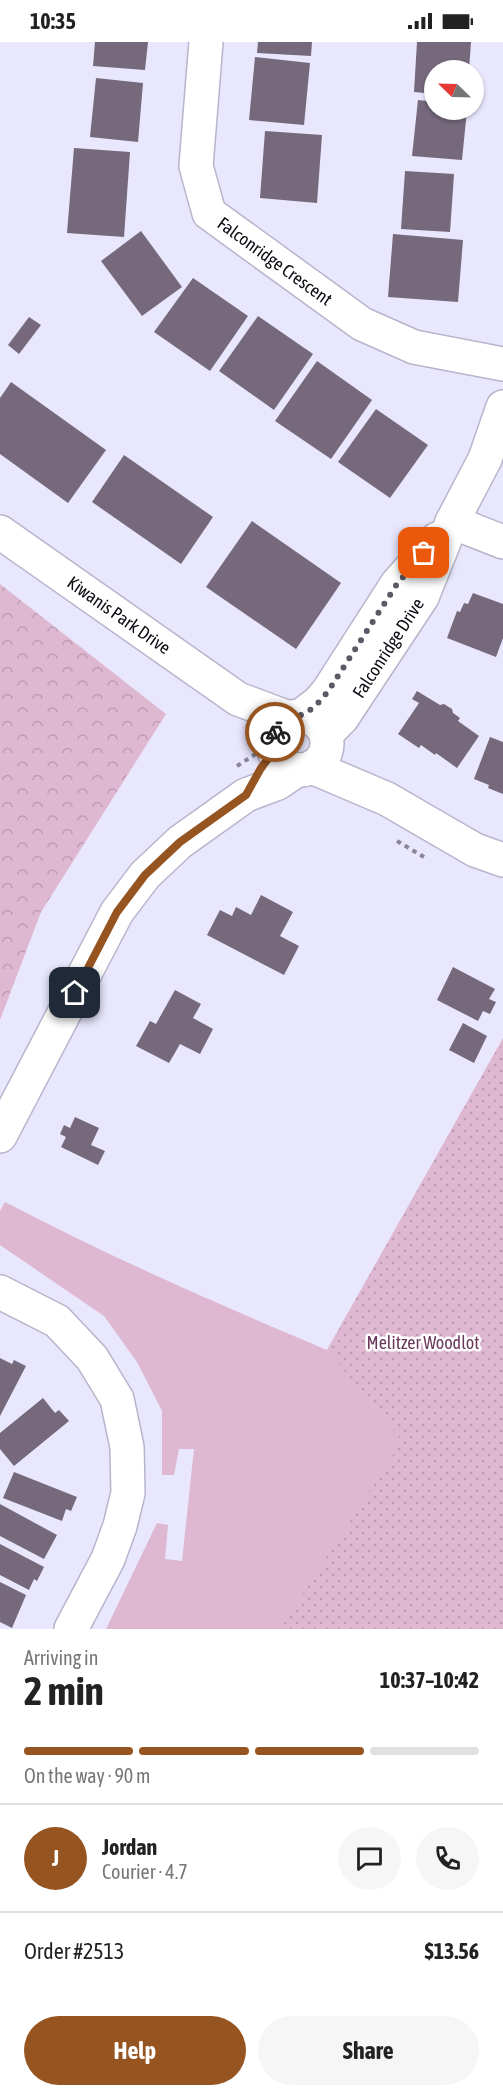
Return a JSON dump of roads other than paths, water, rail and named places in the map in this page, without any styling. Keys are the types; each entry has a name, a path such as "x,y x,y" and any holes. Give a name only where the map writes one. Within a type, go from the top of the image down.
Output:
{"street":[{"name":"Falconridge Crescent","path":"206,42 196,166 209,213 362,324 414,347 503,364"},
{"name":"Falconridge Drive","path":"0,1136 117,912 145,875 180,842 246,795 261,768 300,742 319,702 397,584 452,522 485,459 503,407"},
{"path":"452,522 503,542"},
{"name":"Kiwanis Park Drive","path":"0,532 300,742 358,767 387,800 475,850 503,860"},
{"path":"0,1292 57,1321 92,1358 117,1399 119,1408 127,1447 128,1493 120,1526 108,1559 71,1629"}],"park label":[{"name":"Melitzer Woodlot","path":"423,1342"}]}
